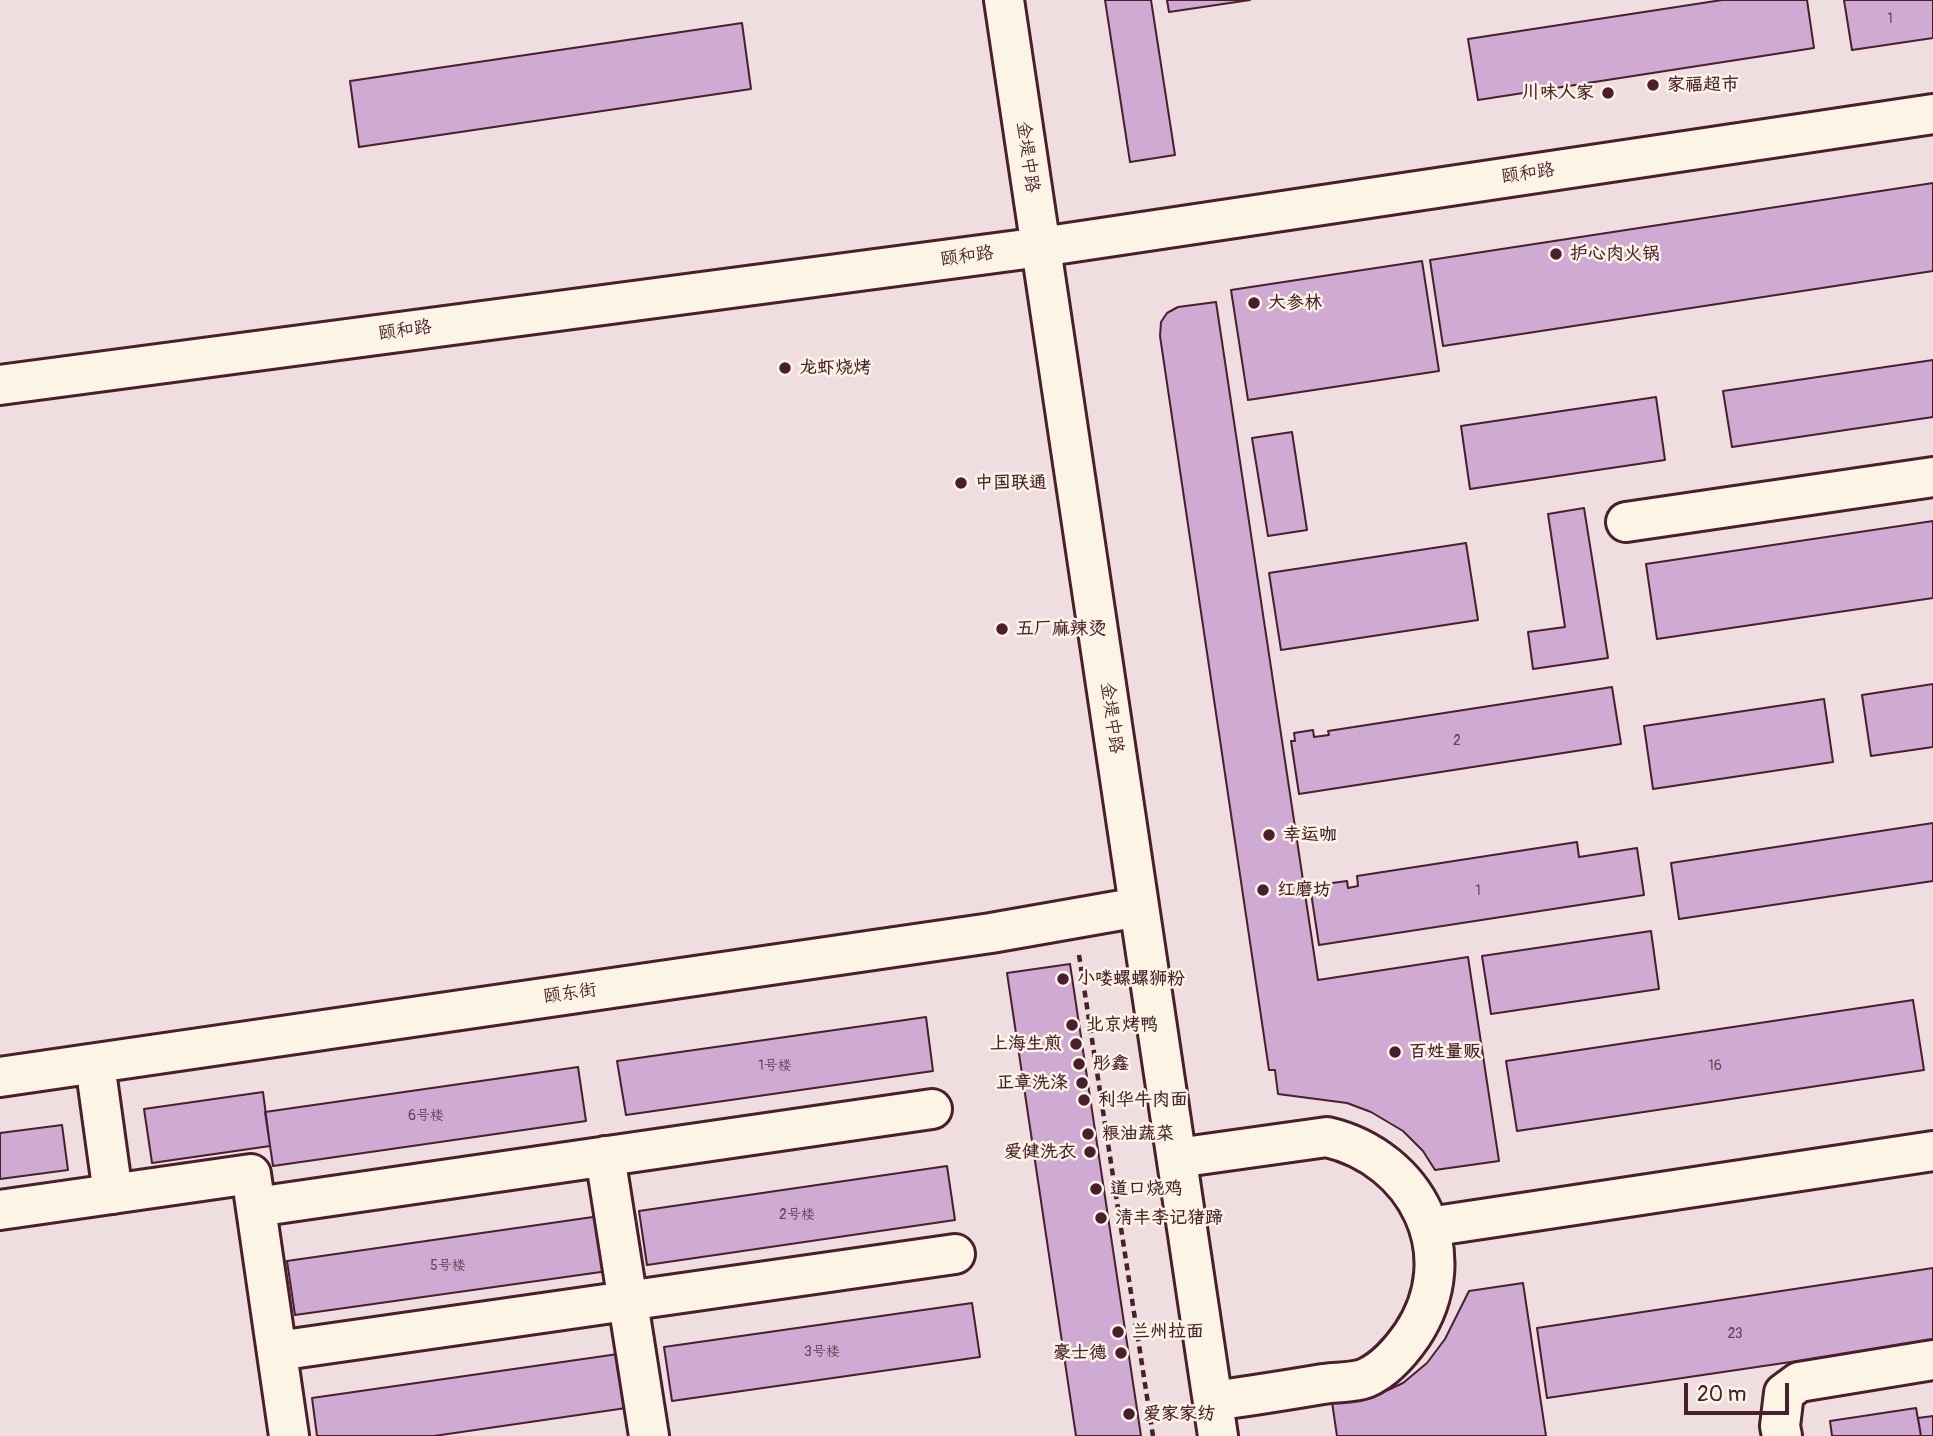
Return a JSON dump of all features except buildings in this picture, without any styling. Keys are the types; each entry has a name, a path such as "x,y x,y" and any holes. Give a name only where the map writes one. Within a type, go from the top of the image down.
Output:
{"street":[{"name":"金堤中路","path":"1004,0 1215,1419"},
{"name":"颐和路","path":"0,385 1041,247 1933,114"},
{"path":"1626,522 1933,477"},
{"name":"颐东街","path":"0,1077 991,933 1139,907"},
{"path":"94,1064 113,1194"},
{"path":"256,1207 932,1109"},
{"path":"1177,1158 1327,1137 1346,1141 1369,1151 1398,1174 1420,1204 1434,1251 1434,1276 1429,1301 1412,1336 1386,1364 1365,1378 1215,1419"},
{"path":"1429,1227 1933,1151"},
{"path":"605,1156 649,1436"},
{"path":"0,1210 251,1174 289,1436"},
{"path":"277,1351 955,1254"},
{"path":"1782,1436 1780,1426 1784,1393 1799,1382 1933,1360"}],"path":[{"path":"1080,955 1153,1436"}],"place":[{"name":"家福超市","path":"1653,85"},
{"name":"川味人家","path":"1608,93"},
{"name":"护心肉火锅","path":"1556,254"},
{"name":"大参林","path":"1254,303"},
{"name":"龙虾烧烤","path":"785,368"},
{"name":"中国联通","path":"961,483"},
{"name":"五厂麻辣烫","path":"1002,629"},
{"name":"幸运咖","path":"1269,835"},
{"name":"红磨坊","path":"1263,890"},
{"name":"小喽螺螺狮粉","path":"1063,979"},
{"name":"北京烤鸭","path":"1072,1025"},
{"name":"上海生煎","path":"1076,1044"},
{"name":"百姓量贩","path":"1395,1052"},
{"name":"彤鑫","path":"1079,1064"},
{"name":"正章洗涤","path":"1082,1083"},
{"name":"利华牛肉面","path":"1084,1100"},
{"name":"粮油蔬菜","path":"1088,1134"},
{"name":"爱健洗衣","path":"1090,1152"},
{"name":"道口烧鸡","path":"1096,1189"},
{"name":"清丰李记猪蹄","path":"1101,1218"},
{"name":"兰州拉面","path":"1118,1332"},
{"name":"豪士德","path":"1121,1353"},
{"name":"爱家家纺","path":"1129,1414"}]}
